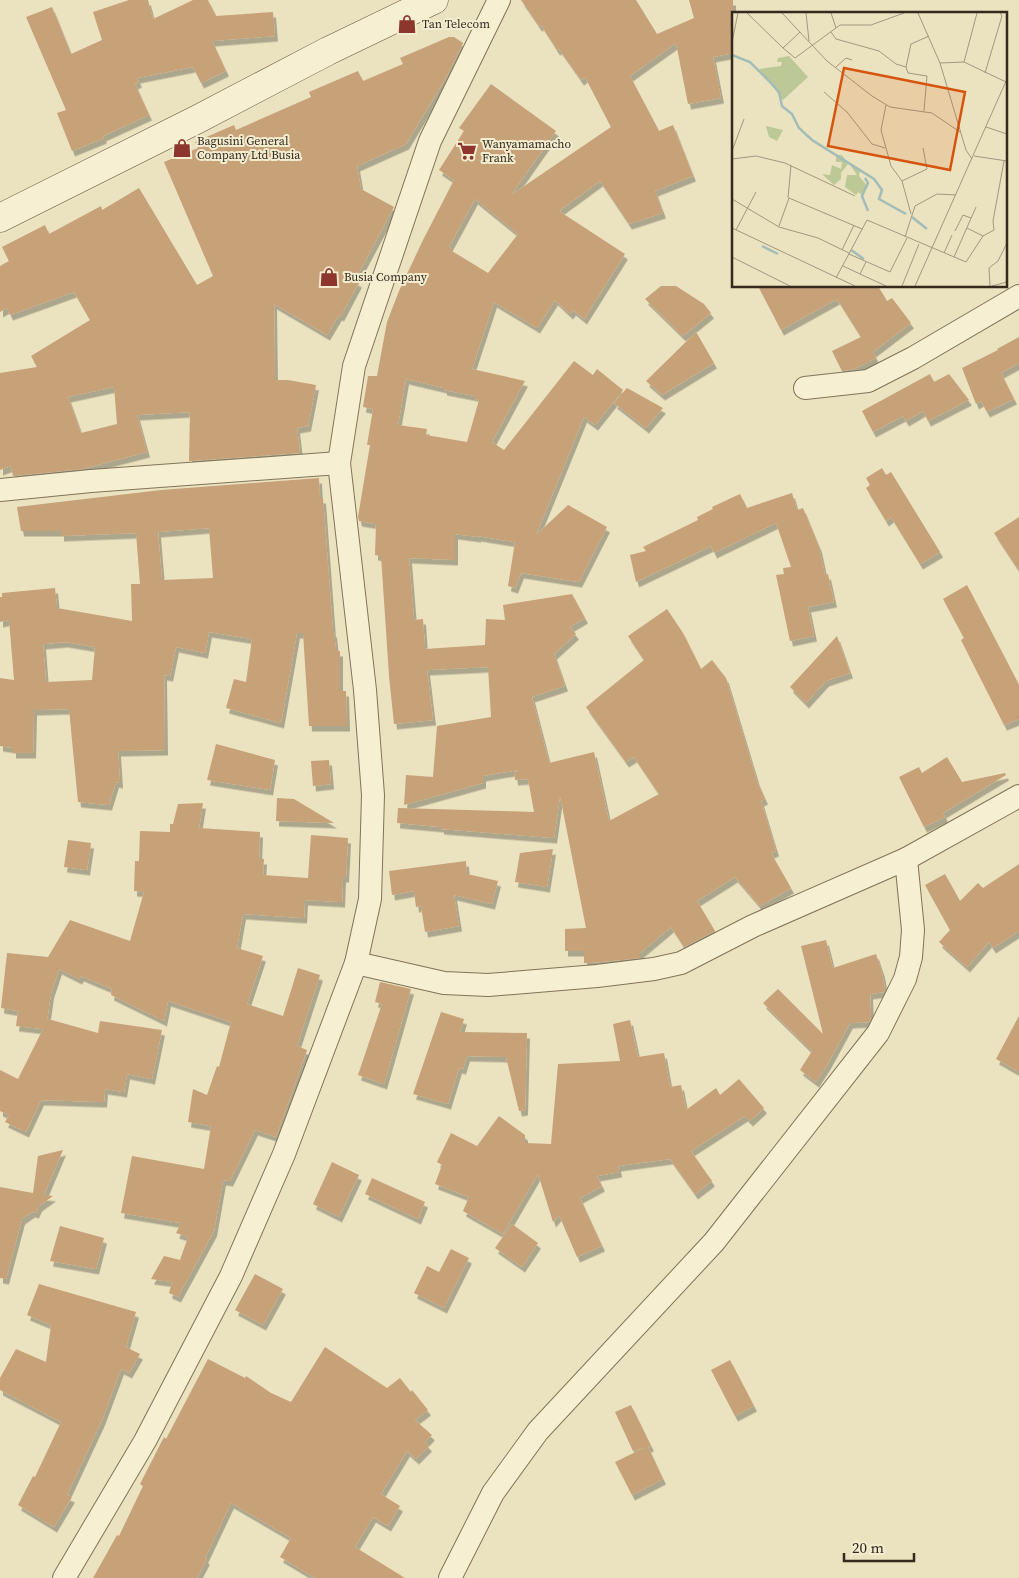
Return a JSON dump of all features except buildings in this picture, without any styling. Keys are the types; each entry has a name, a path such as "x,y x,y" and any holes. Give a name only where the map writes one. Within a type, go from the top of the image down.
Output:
{"main road":[{"path":"0,218 198,119 328,51 434,0"}],"street":[{"path":"64,1578 145,1442 230,1276 284,1154 356,963 370,899 373,795 365,690 340,464 354,366 430,141 499,0"},
{"path":"805,388 868,381 913,358 1019,296"},
{"path":"0,490 91,481 340,464"},
{"path":"356,963 444,983 488,985 597,976 654,969 681,963 754,926 906,859 1019,796"},
{"path":"450,1578 494,1493 538,1430 714,1242 878,1033 905,979 911,957 913,930 906,859"}],"place":[{"name":"Tan Telecom","path":"407,24"},
{"name":"Bagusini General Company Ltd Busia","path":"182,148"},
{"name":"Wanyamamacho Frank","path":"467,151"},
{"name":"Busia Company","path":"329,277"}]}
